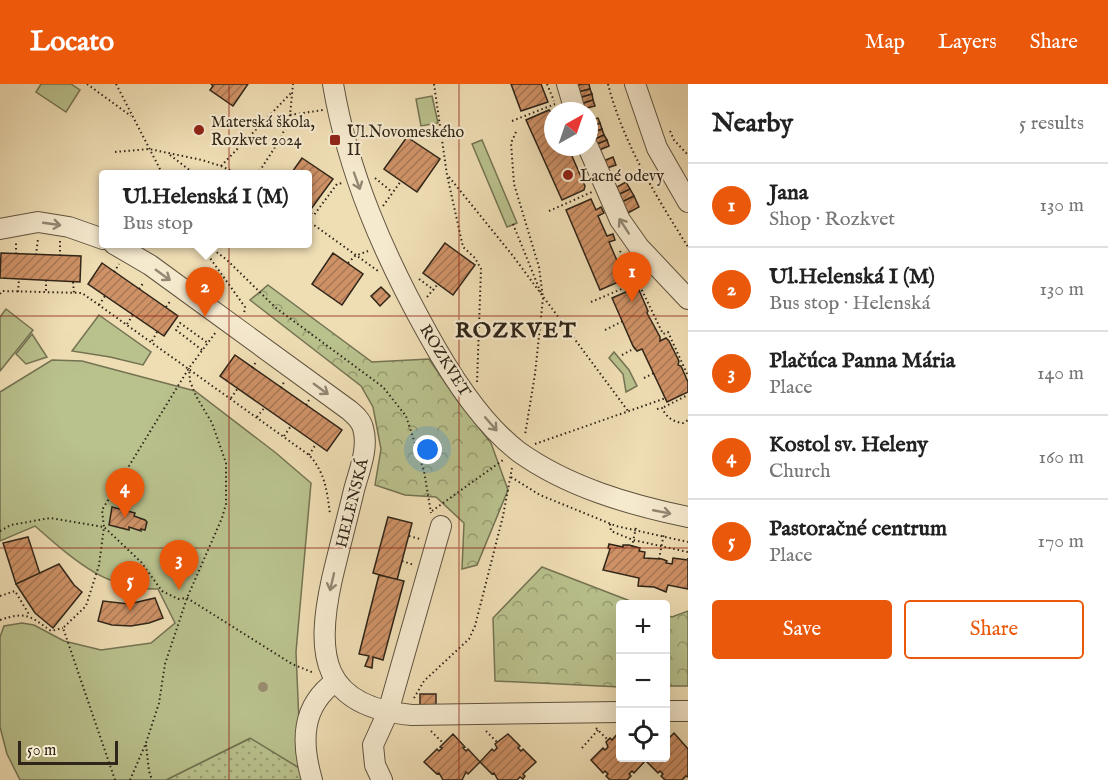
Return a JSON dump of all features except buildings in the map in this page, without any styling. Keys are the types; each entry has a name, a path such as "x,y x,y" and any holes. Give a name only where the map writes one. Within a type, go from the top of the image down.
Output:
{"street":[{"name":"ROZKVET","path":"333,84 350,160 383,247 445,364 461,389 504,439 560,477 644,508 688,517"},
{"path":"567,84 572,102"},
{"path":"635,84 657,148 688,202"},
{"path":"592,156 620,220 639,248 688,298"},
{"path":"8,232 38,222 69,227 99,238"},
{"name":"HELENSKÁ","path":"122,248 150,265 349,410 358,418 363,428 364,454 323,625 328,678 361,702 388,712 410,715 616,712"},
{"path":"382,780 375,765 373,745 388,712 436,518"},
{"path":"312,780 305,744 308,722 310,712 328,678"},
{"path":"670,711 688,711"}],"path":[{"path":"87,84 133,118"},
{"path":"116,84 161,170"},
{"path":"260,170 291,116 293,84"},
{"path":"434,84 447,175 463,247 476,258 481,269 477,393"},
{"path":"547,84 554,102"},
{"path":"608,84 612,101 636,159 688,247"},
{"path":"221,166 291,93"},
{"path":"512,121 544,108"},
{"path":"291,116 327,109"},
{"path":"516,132 511,143 514,184 538,267 543,298 535,374 524,441"},
{"path":"674,140 688,155"},
{"path":"115,152 149,149 230,170"},
{"path":"167,153 190,170"},
{"path":"375,185 371,175 393,192"},
{"path":"447,175 513,256 628,411"},
{"path":"379,196 382,207 401,181"},
{"path":"312,214 314,215 337,184"},
{"path":"549,211 594,190"},
{"path":"312,224 384,276 395,272"},
{"path":"513,224 543,298"},
{"path":"8,232 16,254"},
{"path":"36,255 38,233"},
{"path":"60,235 60,256"},
{"path":"617,244 663,334 668,332 688,376"},
{"path":"348,263 355,256 383,247"},
{"path":"0,596 15,591 30,616 51,631 63,628 86,606 99,566 104,527 102,510 189,368 219,327 230,335 244,315 244,307 205,251 207,248"},
{"path":"139,289 147,277"},
{"path":"18,292 19,279"},
{"path":"46,280 46,293"},
{"path":"74,282 74,293"},
{"path":"591,302 638,282"},
{"path":"420,292 428,297 438,284"},
{"path":"0,294 2,291 82,293 309,454 325,479 331,520"},
{"path":"99,305 105,296"},
{"path":"127,324 133,315"},
{"path":"605,330 623,321"},
{"path":"203,350 176,330 180,323 208,343"},
{"path":"152,341 158,332"},
{"path":"622,355 636,348"},
{"path":"130,780 146,743 159,703 165,664 187,598 222,518 227,484 226,463 213,423 196,396 190,381 189,368"},
{"path":"644,378 654,373"},
{"path":"231,398 238,388"},
{"path":"657,410 688,395"},
{"path":"533,444 666,398"},
{"path":"257,417 265,407"},
{"path":"662,408 665,414 675,422 683,423 688,420"},
{"path":"284,436 291,426"},
{"path":"309,454 316,444"},
{"path":"436,518 499,462"},
{"path":"410,715 415,694 424,681 469,639 475,626 503,516 512,466"},
{"path":"511,477 540,495 610,524 635,532 664,535 688,542"},
{"path":"0,531 11,525 50,518 104,527 141,562 162,591 178,599 187,598 292,664 328,678"},
{"path":"610,524 611,531 633,540 688,552"},
{"path":"632,547 636,527"},
{"path":"658,559 664,535"},
{"path":"409,536 424,540"},
{"path":"402,561 417,566"},
{"path":"0,620 14,615 30,616"},
{"path":"63,628 115,780"},
{"path":"592,725 608,740"},
{"path":"430,730 443,743"},
{"path":"582,747 598,730"},
{"path":"146,743 148,771 152,780"}],"green space":[{"path":"41,84 71,84 80,90 66,112 36,92"},
{"path":"432,96 438,123 421,126 416,99"},
{"path":"482,140 517,223 507,227 472,144"},
{"path":"268,285 372,362 429,359 457,400 491,443 508,490 477,565 462,569 464,523 436,497 405,495 375,485 381,449 373,407 361,386 250,300"},
{"path":"6,309 33,330 0,371 0,317"},
{"path":"99,315 151,352 143,365 72,351"},
{"path":"32,334 47,357 26,364 16,354"},
{"path":"614,352 629,370 637,386 626,392 623,374 609,358"},
{"path":"52,360 82,361 195,391 311,483 296,652 301,769 250,738 166,780 20,780 7,754 0,727 0,637 4,626 22,623 34,625 64,641 101,650 151,643 175,623 158,589 139,588 106,578 77,561 35,526 0,541 0,392"},
{"path":"542,567 628,600 616,600 616,687 495,681 493,618"},
{"path":"688,611 688,686 670,686 670,616"},
{"path":"251,738 301,769 302,780 166,780"}],"place":[{"name":"Materská škola, Rozkvet 2024","path":"199,130"},
{"name":"Ul.Novomeského II","path":"335,140"},
{"name":"Lacné odevy","path":"568,175"},
{"name":"Jana","path":"632,302"},
{"name":"Ul.Helenská I (M)","path":"205,317"},
{"name":"Kostol sv. Heleny","path":"125,518"},
{"name":"Plačúca Panna Mária","path":"179,590"},
{"name":"Pastoračné centrum","path":"130,611"}],"district":[{"name":"ROZKVET","path":"516,329"}]}
